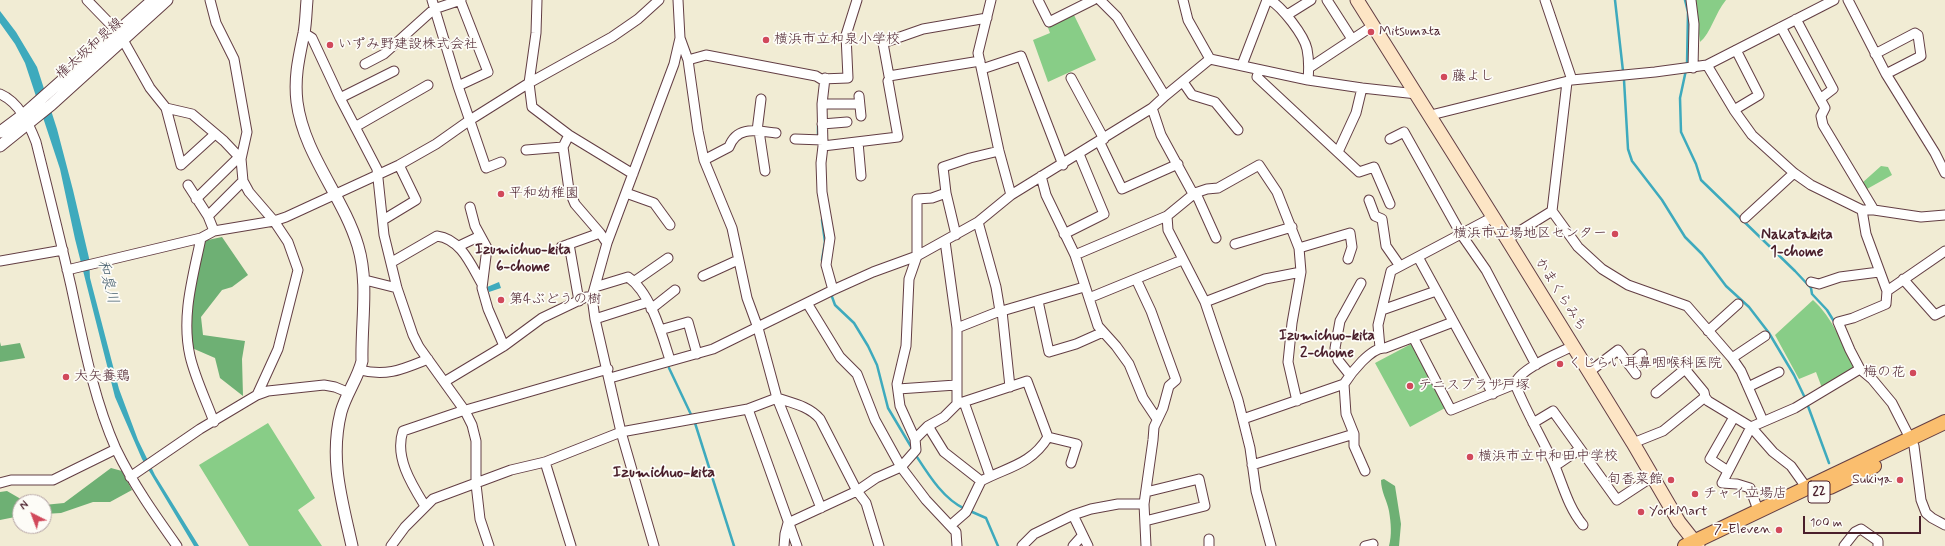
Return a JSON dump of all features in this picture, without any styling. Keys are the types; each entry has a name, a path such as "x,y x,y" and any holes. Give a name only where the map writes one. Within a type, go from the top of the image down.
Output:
{"main road":[{"name":"かまくらみち","path":"1357,0 1494,217 1633,443 1678,522 1695,545"},
{"name":"22","path":"1695,545 1723,537 1912,442 1945,422"},
{"name":"22","path":"1695,545 1758,510 1806,487 1912,442 1945,432"}],"street":[{"path":"87,0 120,36 150,88 166,108 181,165 215,134"},
{"name":"権太坂和泉線","path":"26,120 40,114 51,105 120,36 153,0"},
{"name":"権太坂和泉線","path":"26,120 36,104 48,93 167,0"},
{"path":"210,0 216,23 234,59 247,132 240,158 243,181 249,192 274,221 288,242 298,270 278,349 257,395"},
{"path":"307,0 304,33 298,56 296,80 297,104 308,140 358,246 363,282 360,370 348,392 341,413 336,466 352,546"},
{"path":"365,64 384,54 433,5 460,0 488,72 458,86"},
{"path":"537,0 536,33 529,82 532,107 569,134 633,174"},
{"path":"71,268 201,238 214,230 274,221 335,196 378,174 400,165 436,144 529,82 612,37 638,19 659,0"},
{"path":"654,546 621,432 608,369 595,319 592,297 607,244 674,64 680,38 678,0"},
{"path":"688,60 706,55 826,78 848,78 846,35 857,0"},
{"path":"991,0 978,53 998,151 1011,195"},
{"path":"1038,0 1049,22 1093,0"},
{"path":"1100,0 1117,17 1165,96"},
{"path":"1183,0 1188,20 1210,59 1308,80 1417,94"},
{"path":"1242,65 1269,0 1279,5 1307,47 1309,68 1308,80"},
{"path":"1287,15 1311,0"},
{"path":"1327,0 1352,39"},
{"path":"1545,0 1569,81 1552,211 1578,247 1602,269 1628,285 1687,306 1732,358 1741,371 1763,421"},
{"path":"1691,0 1694,24 1692,68"},
{"path":"1430,115 1522,91 1569,81 1692,68 1707,65 1834,0"},
{"path":"1848,0 1886,74 1935,153 1945,173"},
{"path":"433,5 458,86 486,168 501,162"},
{"path":"987,18 923,29 883,43 889,76 981,65 1021,56 1063,165"},
{"path":"1796,19 1833,89 1820,99"},
{"path":"1309,68 1374,26"},
{"path":"1781,27 1825,108 1821,116 1823,125 1874,210"},
{"path":"304,33 312,38 378,174 384,235 398,288 413,335 465,411 472,425 476,441 476,484 480,519 489,546"},
{"path":"1875,54 1915,33 1918,35 1921,56 1886,74"},
{"path":"680,38 688,60 698,131 704,160 732,228 747,298 758,328 776,398 821,508"},
{"path":"1734,110 1759,94 1736,50"},
{"path":"610,378 713,349 830,291 873,272 917,256 978,222 1011,195 1041,176 1063,165 1152,108 1210,59"},
{"path":"1707,65 1734,110 1752,135 1794,173 1826,194 1862,210 1874,210 1921,217 1945,215"},
{"path":"1259,70 1257,77 1359,172 1374,167 1390,204"},
{"path":"340,98 394,71"},
{"path":"826,78 822,104 820,141 822,192 830,238 826,265 830,291"},
{"path":"1071,78 1101,140 1122,189 1178,164"},
{"path":"795,139 858,142 898,137 888,81"},
{"path":"1183,82 1192,95 1214,102 1238,130"},
{"path":"355,127 428,85"},
{"path":"1338,152 1356,113 1362,88"},
{"path":"0,94 12,101 26,120 36,142 63,250 71,268 90,374 105,421 116,449 130,477 177,546"},
{"path":"761,99 758,131 765,171"},
{"path":"822,104 859,100 862,116"},
{"path":"166,108 192,114 240,158"},
{"path":"1152,108 1161,135 1191,190 1198,198 1216,238"},
{"path":"0,132 26,120"},
{"path":"0,146 26,120"},
{"path":"822,124 847,122"},
{"path":"704,160 730,147 732,139 739,132 776,132"},
{"path":"1390,139 1404,132 1461,234 1486,270 1536,365"},
{"path":"569,134 563,148 569,190 575,204 600,233 607,244"},
{"path":"858,142 861,176"},
{"path":"526,150 563,148"},
{"path":"956,235 946,193 943,167 998,151"},
{"path":"1064,234 1104,214 1079,154"},
{"path":"196,198 240,158"},
{"path":"383,220 416,200 400,165"},
{"path":"1075,256 1167,216 1195,193 1207,189 1218,188 1259,165 1277,192 1299,248 1302,272 1292,323 1288,362 1297,401"},
{"path":"1745,218 1794,173"},
{"path":"1041,176 1046,195 1075,256 1098,326 1116,346 1129,364 1143,398 1157,419"},
{"path":"208,216 243,181"},
{"path":"188,185 208,216 214,230"},
{"path":"626,193 654,203 670,225"},
{"path":"788,523 857,491 876,478 901,467 913,454 915,439 900,406 898,389 906,346 909,279 917,256 917,199 932,198 946,193"},
{"path":"1369,200 1375,216 1382,218 1386,246 1400,266"},
{"path":"470,207 475,226 487,248 482,288 488,309 504,346"},
{"path":"1862,210 1866,234 1887,291 1886,304 1853,318 1838,322 1860,369 1872,379 1892,403 1912,442 1921,500 1926,513 1932,518 1943,521"},
{"path":"1507,239 1552,211"},
{"path":"1167,216 1168,230 1182,260 1205,302 1243,419 1256,491 1270,546"},
{"path":"1380,348 1378,325 1391,271 1494,217"},
{"path":"978,222 1001,311 1010,387"},
{"path":"1234,244 1292,227"},
{"path":"579,301 565,246 600,233"},
{"path":"1299,248 1350,233 1352,247 1348,260"},
{"path":"392,262 437,236 444,237 459,246 482,284"},
{"path":"459,246 480,236"},
{"path":"201,238 186,314 187,336 190,356 214,422"},
{"path":"945,241 957,328 956,385 960,403 990,476"},
{"path":"0,261 63,250"},
{"path":"1887,291 1945,251"},
{"path":"1418,257 1493,394"},
{"path":"635,282 668,258"},
{"path":"703,276 738,260"},
{"path":"1089,298 1182,260"},
{"path":"1205,302 1265,279 1302,272"},
{"path":"1811,282 1819,284 1840,277 1879,272"},
{"path":"595,287 628,277 635,282 649,305 660,330 670,360"},
{"path":"1136,279 1151,311 1176,380 1169,386 1163,408 1154,427 1154,440 1149,459 1144,504 1146,546"},
{"path":"1903,280 1935,315 1945,310"},
{"path":"363,282 369,281 398,288"},
{"path":"1350,375 1338,360 1335,348 1340,321 1361,283"},
{"path":"957,328 1001,311 1084,287"},
{"path":"595,319 649,305 674,290"},
{"path":"1382,310 1436,291"},
{"path":"444,382 504,346 542,318 579,301 592,297"},
{"path":"1038,301 1049,352 1076,344 1103,332"},
{"path":"807,303 840,357 857,374 875,420 901,467 926,500 956,532 957,546"},
{"path":"1708,331 1738,304"},
{"path":"660,330 688,322 697,354"},
{"path":"1243,419 1340,385 1364,360 1380,348 1384,348 1453,322"},
{"path":"1732,358 1765,336"},
{"path":"1413,337 1451,410 1493,394 1514,384"},
{"path":"1573,346 1536,365 1516,378 1514,384 1555,466 1576,517 1583,525"},
{"path":"1589,372 1618,350 1636,374"},
{"path":"1629,365 1642,354"},
{"path":"360,370 377,373 392,373 428,359"},
{"path":"425,506 413,487 406,471 400,442 404,431 465,411 608,369"},
{"path":"1656,393 1685,369 1704,392 1708,401 1751,427 1772,452 1791,466 1806,487"},
{"path":"1758,510 1750,488 1737,484 1722,483 1751,427 1795,408 1860,369"},
{"path":"1748,387 1779,372"},
{"path":"915,439 928,426 944,416 960,403 1027,381 1048,436"},
{"path":"130,477 178,444 257,395 268,391 324,385 336,387 348,392"},
{"path":"898,389 956,385"},
{"path":"1340,385 1354,446 1365,471"},
{"path":"1633,443 1663,431 1705,397"},
{"path":"391,546 405,527 433,499 511,470 545,462 621,432 748,409 776,398 815,413 820,419 857,491 866,503 870,512 879,546"},
{"path":"748,409 797,546"},
{"path":"1534,423 1553,411 1617,500 1652,477"},
{"path":"1728,471 1710,459 1734,417"},
{"path":"928,426 944,452 981,481"},
{"path":"1252,465 1352,434"},
{"path":"952,526 968,510 981,481 990,476 1020,465 1042,446 1048,436"},
{"path":"1048,436 1077,444 1071,463"},
{"path":"0,483 10,480 53,480 116,449"},
{"path":"1555,466 1580,449"},
{"path":"545,462 571,546"},
{"path":"1145,521 1205,506 1199,479 1146,492"},
{"path":"1022,546 1034,534 1073,515 1092,509 1118,504 1144,504"},
{"path":"1073,515 1088,546"},
{"path":"784,546 788,523"},
{"path":"1844,546 1855,532 1861,529 1878,541 1878,546"},
{"path":"1073,546 1082,536"}],"green space":[{"path":"1695,0 1726,0 1704,38 1700,42"},
{"path":"1073,13 1096,60 1048,82 1033,40 1050,33 1047,25"},
{"path":"1881,166 1888,167 1892,175 1867,189 1862,183"},
{"path":"222,237 248,275 232,287 222,290 201,317 203,335 245,341 242,359 243,396 220,378 215,358 192,348 190,316 203,241"},
{"path":"1813,300 1832,323 1855,368 1822,388 1816,372 1799,379 1775,335"},
{"path":"0,342 1,346 20,343 25,358 0,362"},
{"name":"テニスプラザ戸塚","path":"1411,344 1445,408 1410,427 1375,363"},
{"path":"268,423 315,498 298,510 322,546 249,546 199,465"},
{"path":"111,468 122,471 132,490 110,502 93,502 61,513 52,514 52,504 64,503"},
{"path":"1384,479 1395,486 1401,524 1399,546 1389,546 1391,538 1391,524 1388,507 1381,484 1381,480"},
{"path":"7,491 12,494 12,518 0,520 0,492"}],"water":[{"path":"0,11 16,32 37,67 57,129 89,258 90,278 119,389 138,440 155,475 199,546 194,546 142,459 115,397 75,239 60,169 25,63 15,44 0,23"},
{"path":"499,282 501,288 489,292 487,287"}],"waterway":[{"path":"1615,0 1624,80 1628,149 1632,161 1662,200 1685,237 1702,254 1726,286 1749,307 1769,333 1794,375 1805,398 1829,463"},
{"path":"1685,0 1688,12 1687,65"},
{"path":"1686,70 1680,98 1681,132 1696,164 1701,180 1811,288 1812,294 1827,310 1835,323"},
{"path":"818,126 818,137"},
{"path":"822,220 825,242 822,260"},
{"path":"831,294 835,305 854,323 868,346 877,365 888,408 913,450"},
{"path":"669,368 695,423 734,546"},
{"path":"915,454 931,478 943,492 957,505 965,509"},
{"path":"970,511 986,518 998,546"}],"place":[{"name":"Mitsumata","path":"1371,32"},
{"name":"横浜市立和泉小学校","path":"766,40"},
{"name":"いずみ野建設株式会社","path":"330,45"},
{"name":"藤よし","path":"1444,77"},
{"name":"平和幼稚園","path":"501,194"},
{"name":"横浜市立場地区センター","path":"1615,234"},
{"name":"第4ぶどうの樹","path":"501,300"},
{"name":"くじらい耳鼻咽喉科医院","path":"1560,364"},
{"name":"梅の花","path":"1913,373"},
{"name":"大矢養鶏","path":"66,377"},
{"name":"テニスプラザ戸塚","path":"1410,386"},
{"name":"横浜市立中和田中学校","path":"1470,457"},
{"name":"旬香菜館","path":"1671,480"},
{"name":"Sukiya","path":"1900,480"},
{"name":"チャイ立場店","path":"1695,494"},
{"name":"YorkMart","path":"1641,512"},
{"name":"7-Eleven","path":"1779,530"}],"district":[{"name":"Nakatakita 1-chome","path":"1797,244"},
{"name":"Izumichuo-kita 6-chome","path":"523,260"},
{"name":"Izumichuo-kita 2-chome","path":"1327,346"},
{"name":"Izumichuo-kita","path":"664,474"}],"water label":[{"name":"和泉川","path":"107,282"}]}
